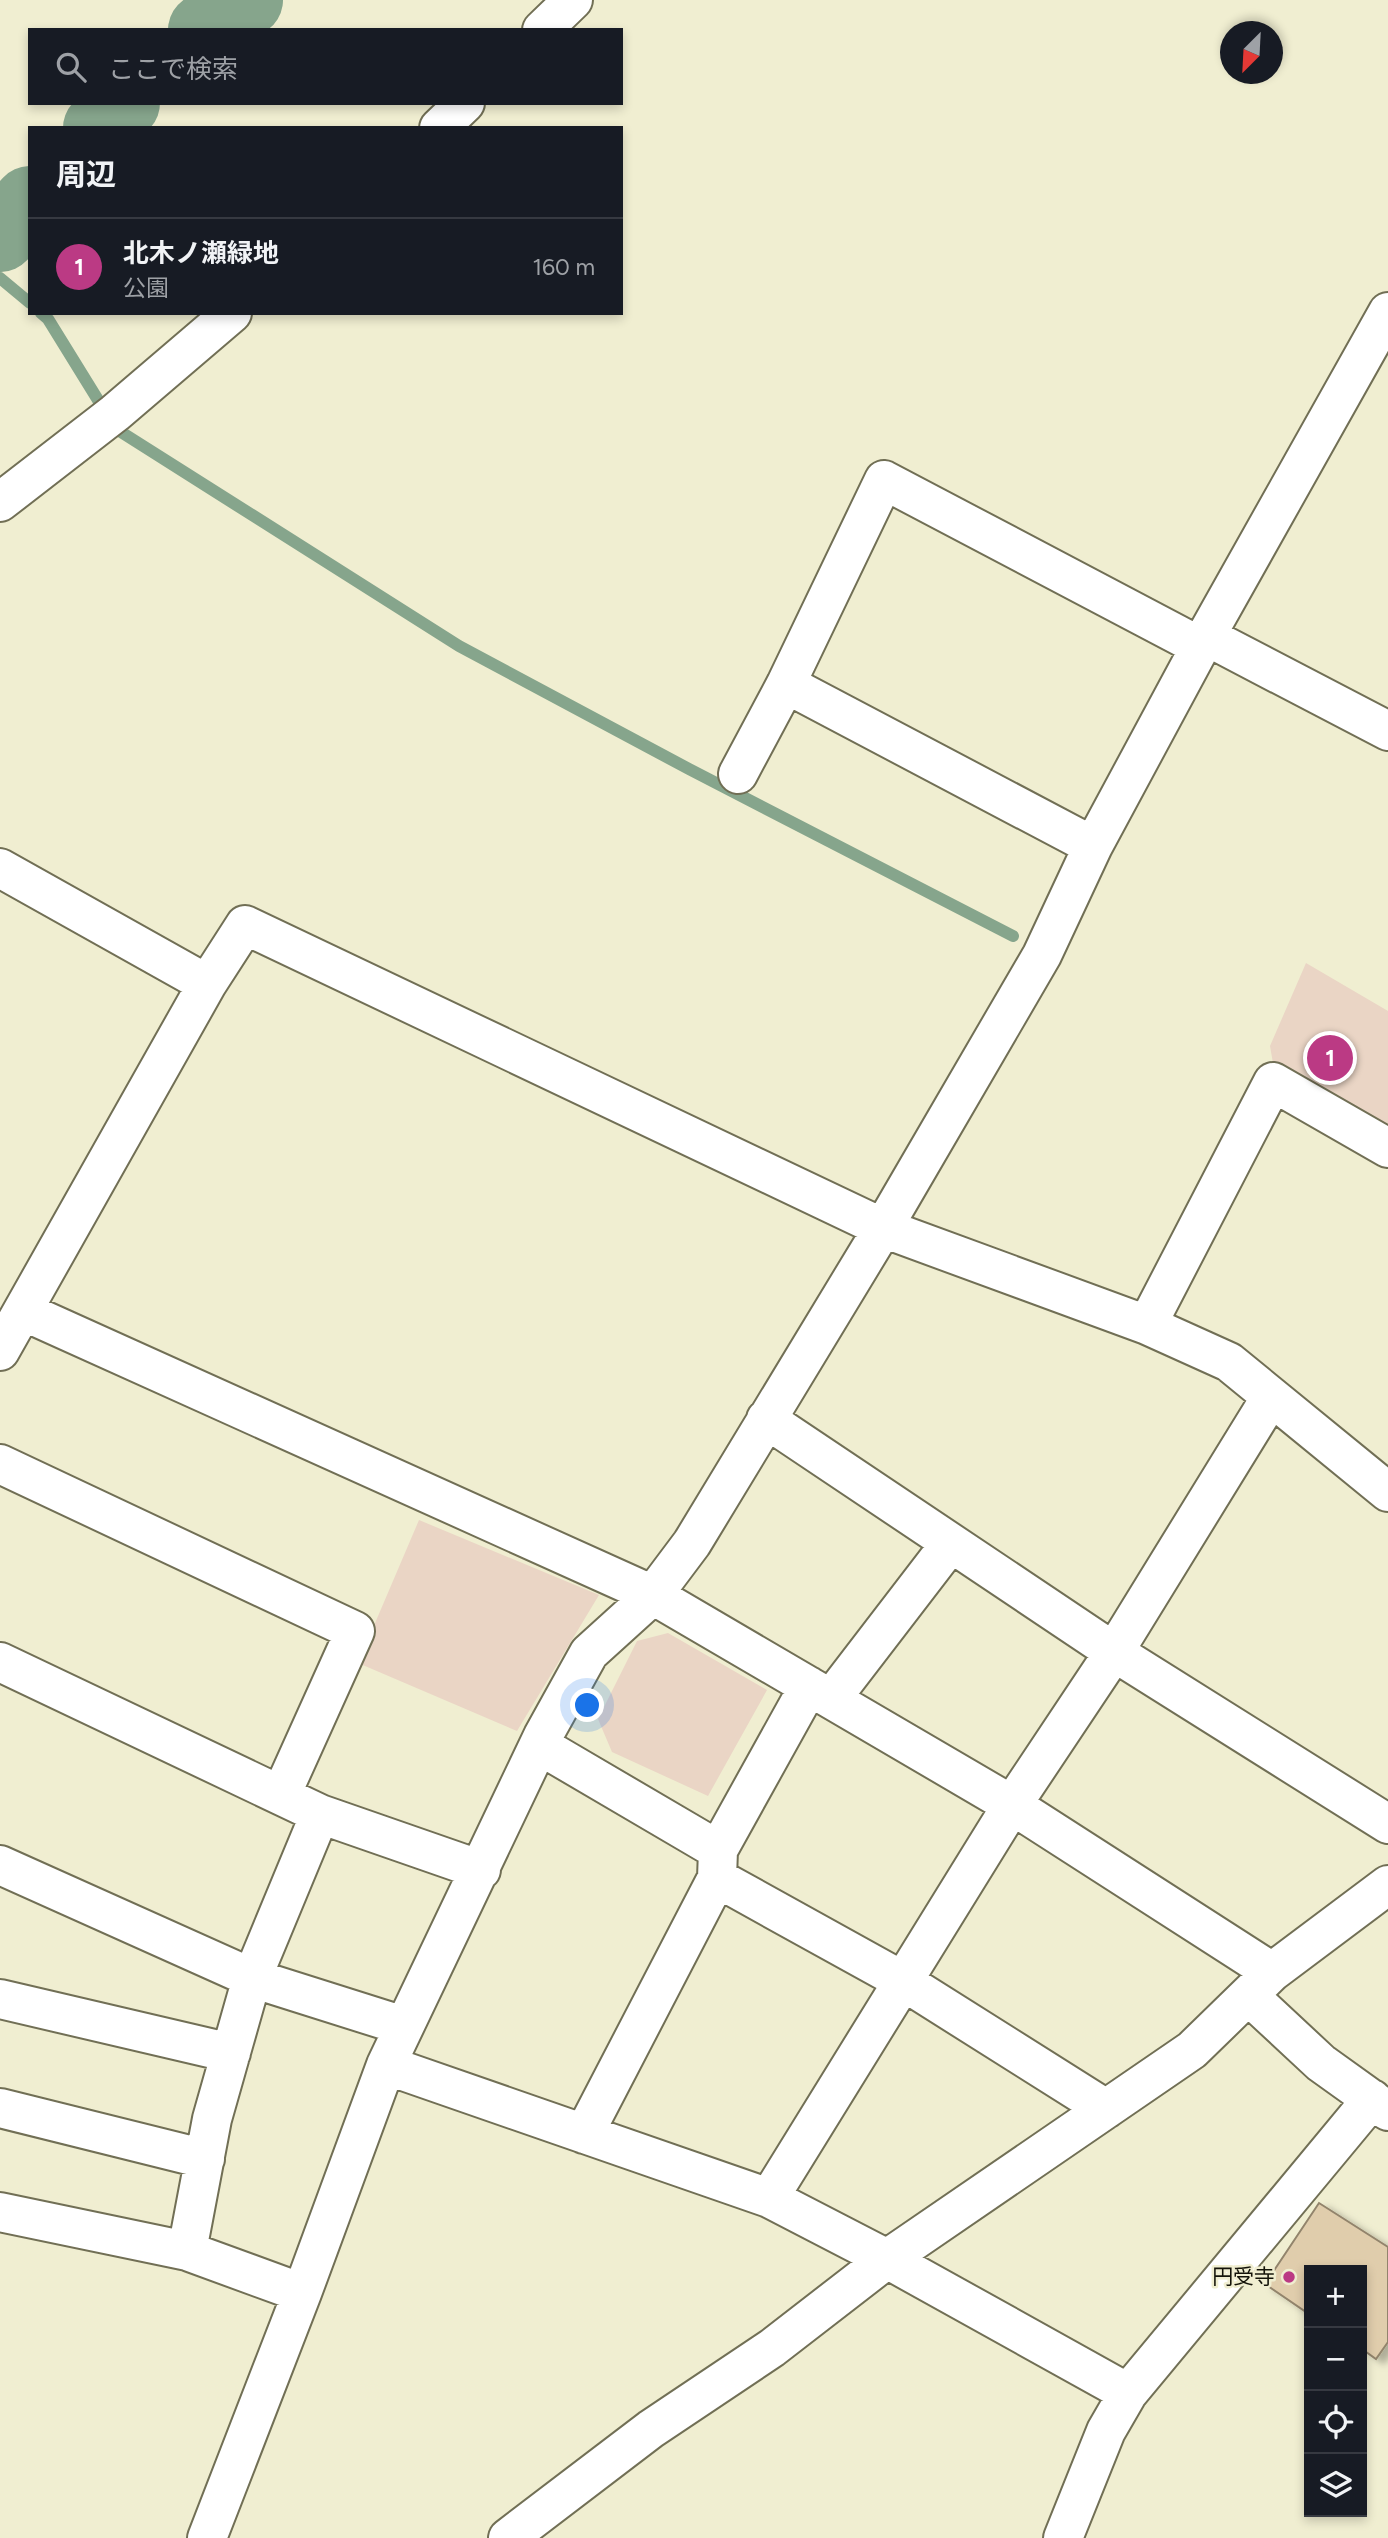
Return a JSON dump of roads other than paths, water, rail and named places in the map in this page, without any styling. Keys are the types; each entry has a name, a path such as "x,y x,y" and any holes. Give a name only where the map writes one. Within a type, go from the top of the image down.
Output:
{"street":[{"path":"544,28 573,0"},
{"path":"441,126 463,105"},
{"path":"207,2538 302,2293 386,2065 539,1745 589,1653 653,1595 692,1543 883,1228 1042,955 1093,846 1203,641 1388,312"},
{"path":"0,502 108,419 230,315"},
{"path":"738,774 786,684 884,480 1388,731"},
{"path":"786,684 1093,846"},
{"path":"0,868 207,984"},
{"path":"0,1351 207,984 245,925 883,1228 1147,1325 1229,1362 1388,1492"},
{"path":"1147,1325 1273,1082 1388,1148"},
{"path":"23,1311 653,1595 1012,1805 1261,1984 1321,2063 1380,2105 1128,2393 1105,2431 1063,2538"},
{"path":"769,2198 1012,1805 1114,1653 1271,1397"},
{"path":"766,1419 1114,1653 1388,1824"},
{"path":"0,1464 355,1631 281,1796"},
{"path":"584,2134 717,1864 820,1693 950,1545"},
{"path":"0,1662 320,1814 481,1870"},
{"path":"539,1745 717,1864 1106,2109"},
{"path":"187,2251 212,2119 252,1978 320,1814"},
{"path":"0,1866 252,1978 404,2026"},
{"path":"508,2538 651,2430 772,2348 887,2259 1192,2050 1261,1984 1388,1885"},
{"path":"0,1999 231,2053"},
{"path":"386,2065 769,2198 887,2259 1128,2393"},
{"path":"0,2108 205,2159"},
{"path":"0,2212 187,2251 302,2293"}],"waterway":[{"path":"208,28 246,0"},
{"path":"102,126 121,105"},
{"path":"0,235 28,205"},
{"path":"0,278 28,301"},
{"path":"43,315 121,432 459,646 689,769 1013,936"}],"place":[{"name":"北木ノ瀬緑地","path":"1330,1058"},
{"name":"円受寺","path":"1289,2277"}]}
